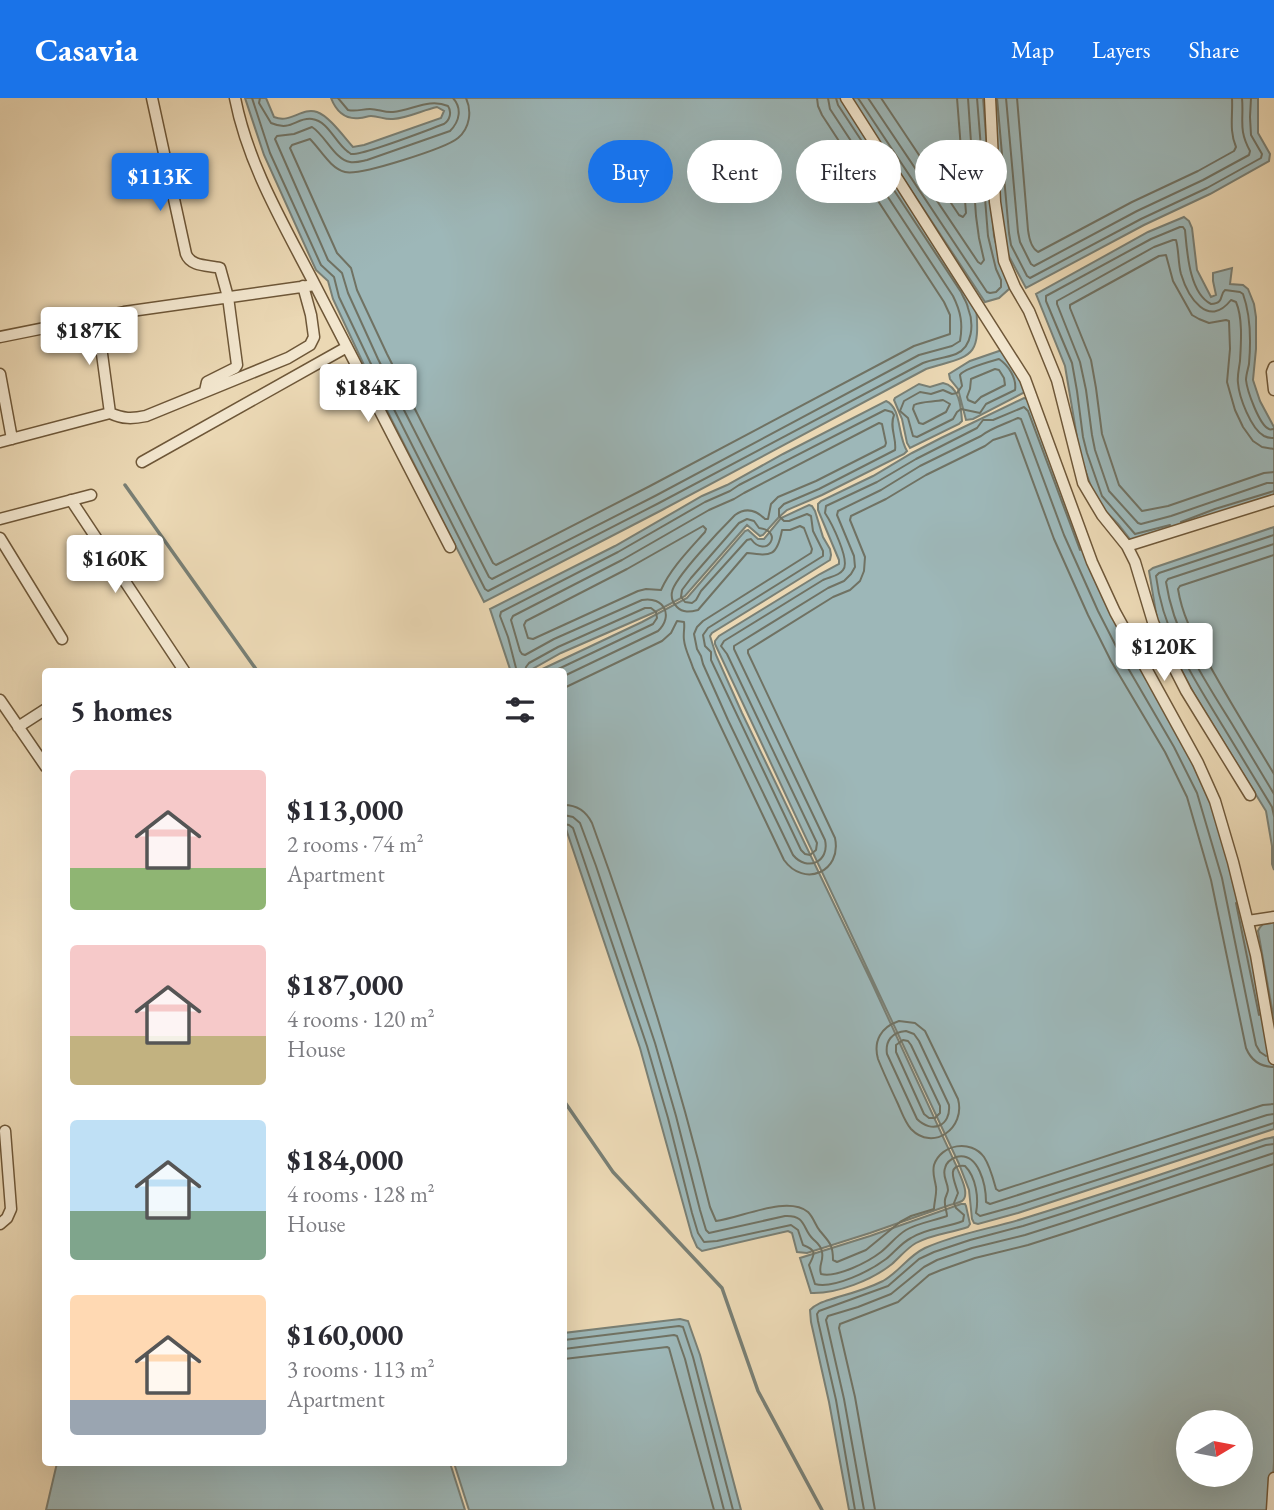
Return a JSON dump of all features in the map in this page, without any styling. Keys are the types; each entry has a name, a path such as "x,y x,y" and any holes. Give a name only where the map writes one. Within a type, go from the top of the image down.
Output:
{"street":[{"path":"152,98 188,260 220,268 228,297 237,365 207,382 205,391"},
{"path":"235,98 240,122 262,182 450,547"},
{"path":"846,98 1025,379 1092,562 1115,612 1198,763 1215,801 1256,955 1274,1059"},
{"path":"990,98 995,202 1004,261 1029,311 1057,380 1083,483 1127,547 1135,562 1153,622 1167,654 1193,702 1250,794"},
{"path":"0,337 97,317 315,285"},
{"path":"0,374 6,440 110,413 120,418 146,416 288,358 310,345 314,337 312,316 303,286"},
{"path":"97,317 110,413"},
{"path":"142,462 347,347"},
{"path":"1274,367 1274,390"},
{"path":"0,519 91,495"},
{"path":"71,500 183,668"},
{"path":"1127,547 1274,500"},
{"path":"0,538 62,639"},
{"path":"0,700 42,761"},
{"path":"18,727 42,712"},
{"path":"1248,921 1274,917"},
{"path":"0,1224 11,1209 5,1131"},
{"path":"1272,1510 1274,1478"}],"water":[{"path":"245,98 266,98 274,117 280,119 311,111 322,114 353,147 441,118 444,111 437,107 399,118 350,118 342,114 331,98 842,98 869,140 796,140 796,203 901,203 901,190 976,307 977,337 970,353 963,357 926,369 484,602 364,365 333,299 328,281 316,270 264,155"},
{"path":"850,98 983,98 986,140 915,140 915,196 901,175 901,140 878,140"},
{"path":"990,98 1258,98 1258,133 1270,154 1269,161 1210,194 1144,225 1026,288 1004,247 1000,203 1007,203 1007,140 994,140"},
{"path":"919,203 991,203 994,236 1009,289 999,298 985,302"},
{"path":"1184,217 1192,228 1197,270 1211,297 1216,295 1213,273 1232,268 1230,284 1243,285 1248,289 1254,304 1256,349 1253,380 1260,401 1274,427 1274,498 1133,543 1096,501 1080,455 1065,366 1036,294 1148,232"},
{"path":"1002,350 1013,362 1025,392 966,420 958,389 949,374 970,361"},
{"path":"943,383 956,392 962,421 910,448 895,398 919,384 930,387"},
{"path":"1024,398 1028,399 1079,529 1219,808 1274,1062 1274,1129 978,1224 972,1219 969,1190 959,1164 715,641 719,636 839,564 818,510 821,501"},
{"path":"886,401 895,410 907,451 787,510 763,535 760,536 747,525 685,596 534,668 510,668 490,609 615,546"},
{"path":"812,506 830,549 830,560 710,636 742,713 956,1165 965,1194 962,1201 807,1253 797,1252 792,1233 788,1231 702,1251 692,1236 640,1048 567,832 567,668 544,668 687,598 745,531 748,530 758,539 764,539 781,518"},
{"path":"1274,527 1274,870 1266,811 1194,694 1164,637 1157,619 1149,571"},
{"path":"1274,919 1274,1020 1258,931 1264,923"},
{"path":"1274,1137 1274,1462 1271,1510 849,1510 810,1310 823,1302 883,1281 919,1251 937,1243 1010,1223"},
{"path":"961,1204 966,1206 970,1224 968,1227 916,1243 884,1270 864,1280 832,1291 811,1293 800,1258"},
{"path":"680,1319 688,1321 700,1355 741,1510 469,1510 455,1466 567,1466 567,1333"},
{"path":"56,1466 451,1466 465,1510 46,1510"}],"waterway":[{"path":"125,485 255,668"},
{"path":"567,1105 613,1172 722,1288 758,1391 822,1510"}]}
